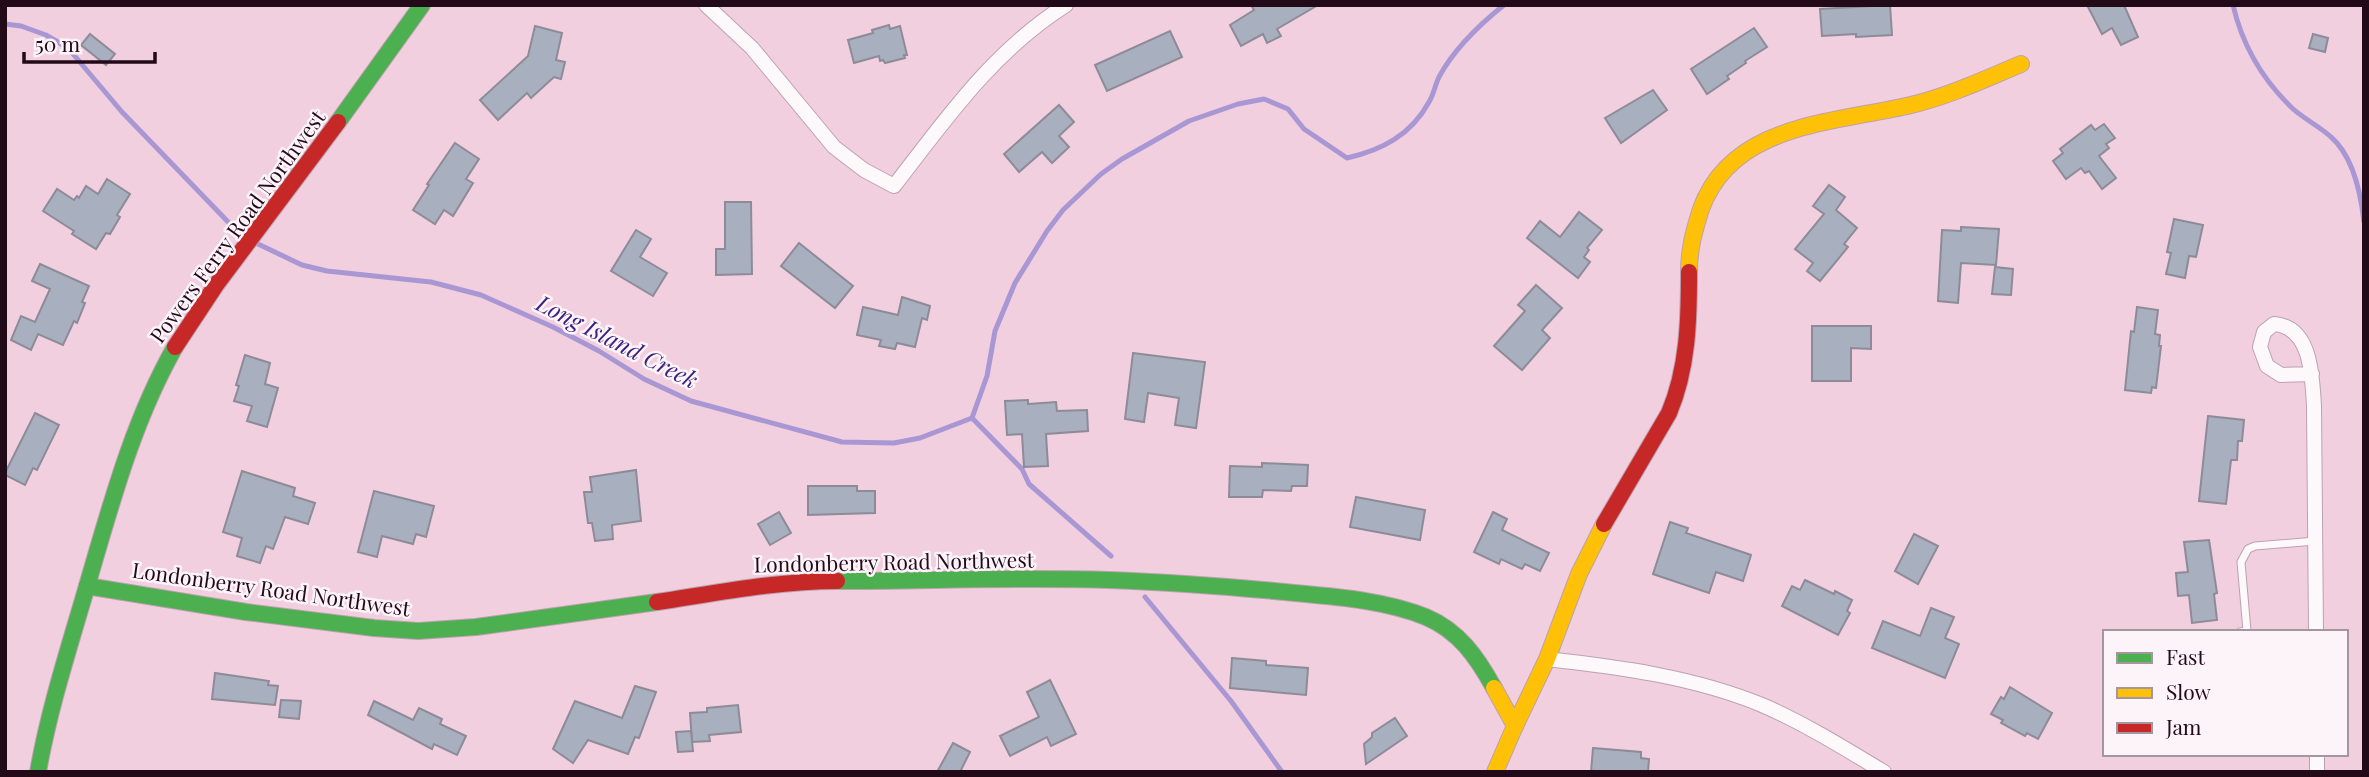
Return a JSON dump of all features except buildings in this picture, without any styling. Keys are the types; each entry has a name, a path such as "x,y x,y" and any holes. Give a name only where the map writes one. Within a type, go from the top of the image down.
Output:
{"street":[{"name":"Powers Ferry Road Northwest","path":"38,772 44,732 127,451 150,394 174,348 236,258 377,72 422,5"},
{"path":"706,5 752,48 834,147 864,170 894,186 971,86 1041,21 1066,5"},
{"path":"1495,772 1547,659 1594,542 1670,413 1679,392 1687,357 1692,238 1700,210 1717,180 1744,152 1777,133 1913,105 2021,64"},
{"path":"2312,374 2316,630"},
{"name":"Londonberry Road Northwest","path":"87,586 246,612 418,631 477,627 670,600 738,587 811,581 1107,580 1205,585 1311,595 1357,600 1407,611 1446,628 1465,643 1479,660 1515,726"},
{"path":"1547,659 1660,675 1722,691 1762,705 1884,772"}],"lane":[{"path":"2247,630 2241,562 2243,555 2255,546 2315,541"}],"waterway":[{"name":"Long Island Creek","path":"256,243 302,265 327,271 431,282 481,295 553,327 644,379 691,401 842,442 894,443 920,438 972,418 987,376 995,331 1015,283 1063,210 1101,174 1189,121 1238,104 1264,99 1288,109 1304,129 1347,158 1372,151 1414,124 1429,102 1439,77 1452,57 1476,29 1504,5"},
{"name":"Long Island Creek","path":"2233,5 2248,47 2272,86 2292,108 2331,137 2345,154 2358,188 2364,222"},
{"name":"Long Island Creek","path":"5,24 21,26 46,35 68,48 122,112 233,227 248,238"},
{"path":"972,418 1022,469 1029,484 1111,556"},
{"path":"1145,597 1231,701 1282,772"}],"traffic: fast":[{"path":"338,122 422,5"},
{"path":"38,772 60,679 114,494 147,404 175,347"},
{"path":"837,581 1109,580 1233,587 1370,602 1408,611 1438,623 1466,646 1494,688"},
{"path":"87,586 246,612 418,631 476,627 657,602"}],"traffic: slow":[{"path":"1689,272 1696,225 1716,181 1736,159 1761,143 1819,123 1925,101 2021,64"},
{"path":"1515,726 1547,659 1579,574 1604,524"},
{"path":"1494,688 1515,726 1495,772"}],"traffic: jam":[{"path":"175,347 216,285 338,122"},
{"path":"1604,524 1669,413 1675,396 1686,344 1689,272"},
{"path":"657,602 769,585 837,581"}]}
